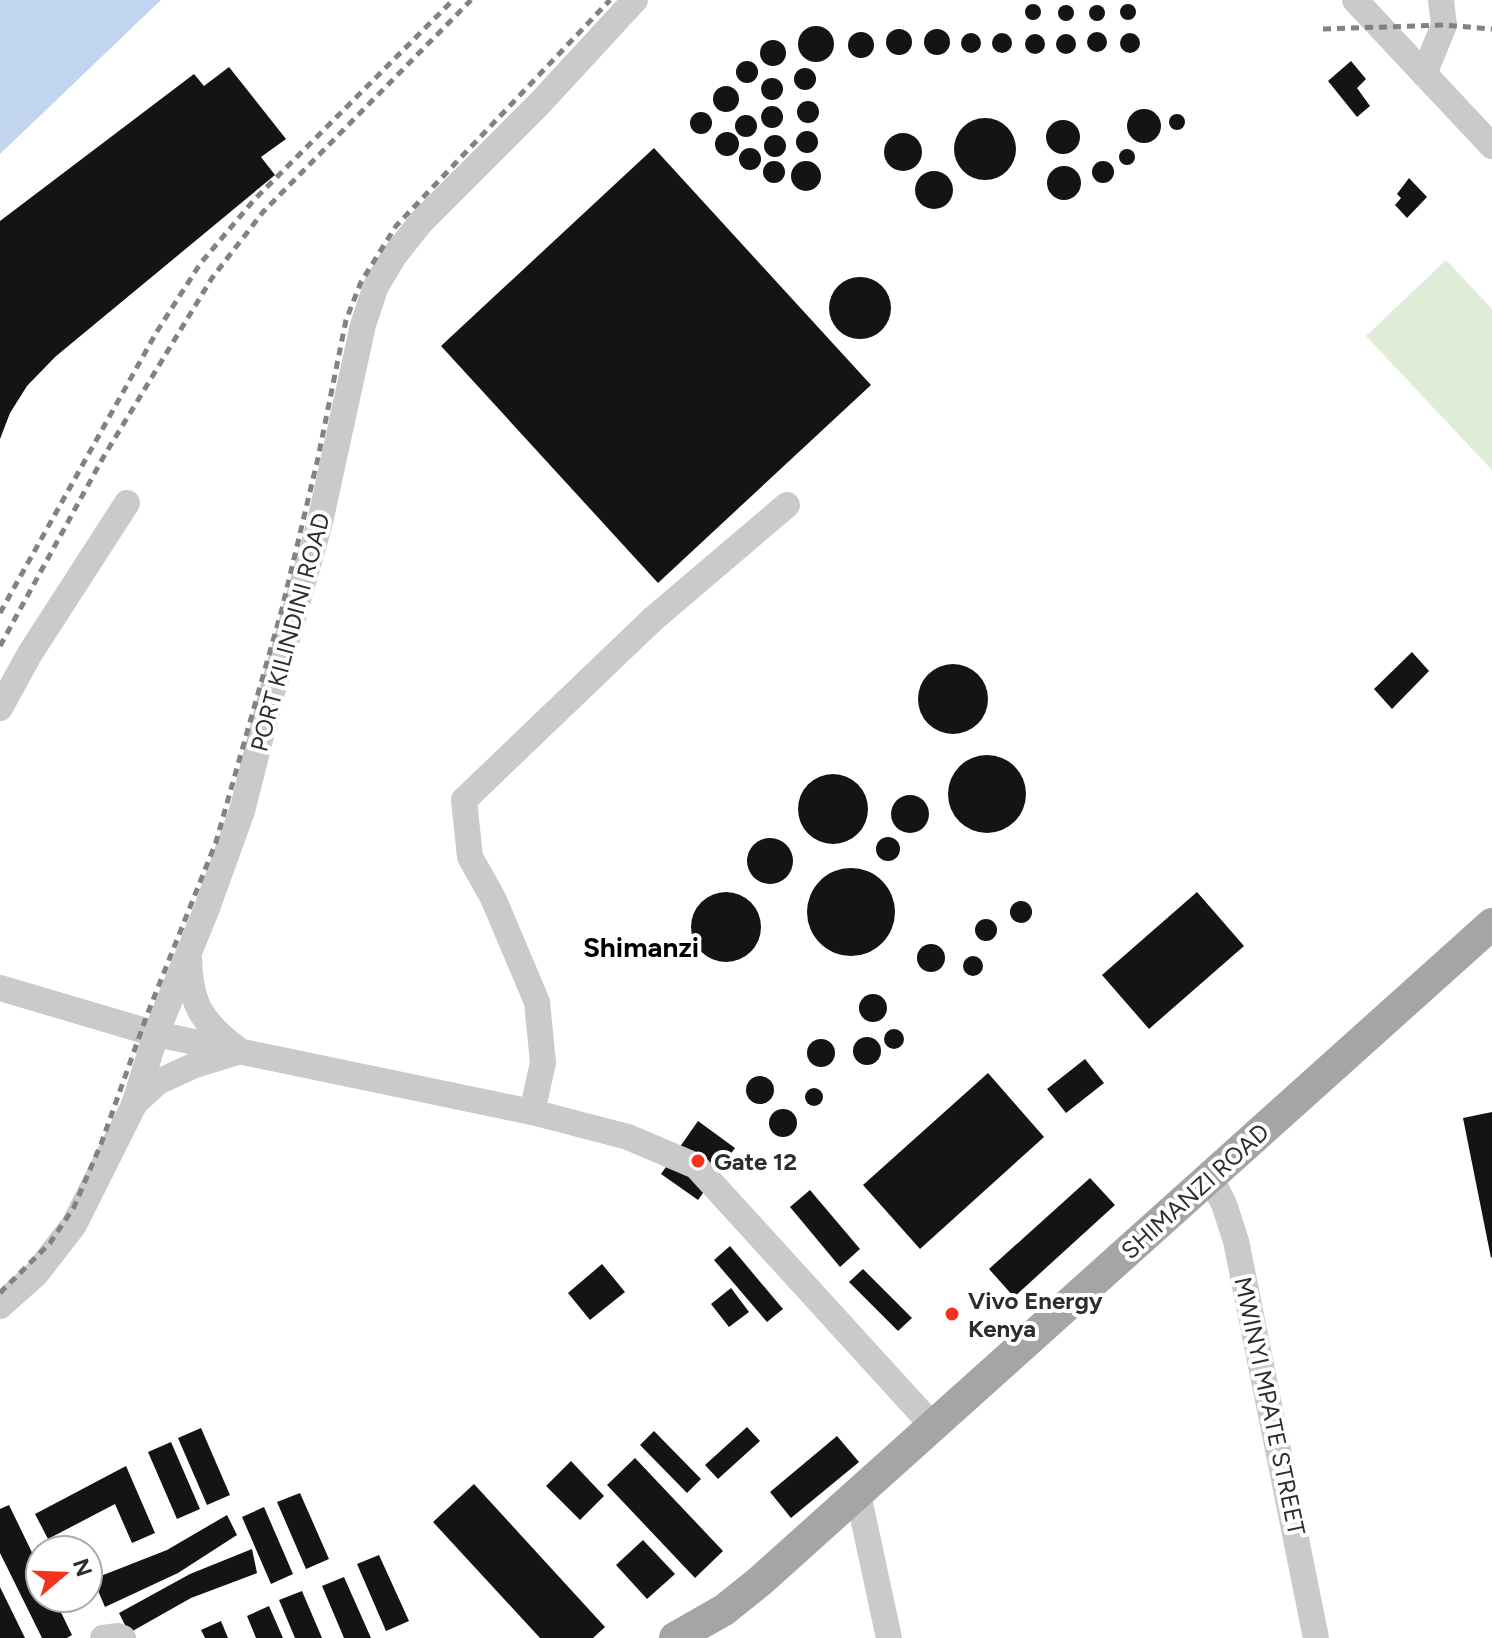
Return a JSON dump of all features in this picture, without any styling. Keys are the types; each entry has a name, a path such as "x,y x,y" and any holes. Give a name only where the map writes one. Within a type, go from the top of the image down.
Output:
{"main road":[{"name":"SHIMANZI ROAD","path":"675,1638 724,1610 858,1494 1492,924"}],"street":[{"name":"PORT KILINDINI ROAD","path":"0,1306 36,1274 74,1225 134,1105 156,1034 242,811 320,522 363,325 376,286 421,222 539,104 635,0"},
{"path":"1355,0 1492,146"},
{"path":"1424,74 1444,25 1441,0"},
{"path":"0,708 29,655 127,503"},
{"path":"532,1112 543,1063 537,1002 493,898 470,857 464,800 653,619 787,505"},
{"path":"189,953 189,986 211,1030 240,1051"},
{"path":"0,988 156,1034 532,1112 628,1137 696,1166 933,1426"},
{"path":"134,1105 158,1082 195,1065 240,1051"},
{"name":"MWINYI MPATE STREET","path":"1210,1177 1224,1204 1236,1241 1316,1638"},
{"path":"858,1494 889,1638"},
{"path":"103,1638 123,1638"}],"green space":[{"path":"1446,260 1492,309 1492,470 1366,336"}],"water":[{"path":"0,0 161,0 0,154"}],"building":[{"path":"1030,4 1036,4 1041,12 1039,18 1030,20 1025,15 1025,9"},
{"path":"1125,4 1131,4 1136,12 1134,18 1125,20 1120,15 1120,9"},
{"path":"1063,5 1069,5 1074,13 1072,19 1063,21 1058,16 1058,10"},
{"path":"1094,5 1100,5 1105,13 1103,19 1094,21 1089,16 1089,10"},
{"path":"816,26 829,31 834,44 829,57 816,62 803,57 798,44 803,31"},
{"path":"899,29 908,33 912,42 908,51 899,55 890,51 886,42 890,33"},
{"path":"937,29 946,33 950,42 946,51 937,55 928,51 924,42 928,33"},
{"path":"861,32 870,36 874,45 870,54 861,58 852,54 848,45 852,36"},
{"path":"1097,32 1104,35 1107,42 1104,49 1097,52 1090,49 1087,42 1090,35"},
{"path":"971,33 978,36 981,43 978,50 971,53 964,50 961,43 964,36"},
{"path":"1002,33 1009,36 1012,43 1009,50 1002,53 995,50 992,43 995,36"},
{"path":"1130,33 1137,36 1140,43 1137,50 1130,53 1123,50 1120,43 1123,36"},
{"path":"1035,34 1042,37 1045,44 1042,51 1035,54 1028,51 1025,44 1028,37"},
{"path":"1066,34 1073,37 1076,44 1073,51 1066,54 1059,51 1056,44 1059,37"},
{"path":"773,40 782,44 786,53 782,62 773,66 764,62 760,53 764,44"},
{"path":"747,61 755,64 758,72 755,80 747,83 739,80 736,72 739,64"},
{"path":"1351,61 1366,79 1357,88 1370,106 1357,117 1328,81"},
{"path":"229,67 286,139 261,157 275,175 55,357 27,386 10,413 0,439 0,221 194,74 204,86"},
{"path":"805,68 813,71 816,79 813,87 805,90 797,87 794,79 797,71"},
{"path":"772,78 780,81 783,89 780,97 772,100 764,97 761,89 764,81"},
{"path":"726,86 735,90 739,99 735,108 726,112 717,108 713,99 717,90"},
{"path":"808,101 816,104 819,112 816,120 808,123 800,120 797,112 800,104"},
{"path":"772,106 780,109 783,117 780,125 772,128 764,125 761,117 764,109"},
{"path":"1144,109 1156,114 1161,126 1156,138 1144,143 1132,138 1127,126 1132,114"},
{"path":"701,112 709,115 712,123 709,131 701,134 693,131 690,123 693,115"},
{"path":"1174,114 1180,114 1185,122 1183,128 1174,130 1169,125 1169,119"},
{"path":"746,115 754,118 757,126 754,134 746,137 738,134 735,126 738,118"},
{"path":"985,118 997,120 1007,127 1014,137 1014,161 1007,171 997,178 985,180 973,178 963,171 956,161 954,149 956,137 963,127 973,120"},
{"path":"1063,120 1075,125 1080,137 1075,149 1063,154 1051,149 1046,137 1051,125"},
{"path":"807,131 815,134 818,142 815,150 807,153 799,150 796,142 799,134"},
{"path":"727,132 736,135 739,144 736,153 727,156 718,153 715,144 718,135"},
{"path":"903,133 917,138 922,152 917,166 903,171 889,166 884,152 889,138"},
{"path":"775,135 783,138 786,146 783,154 775,157 767,154 764,146 767,138"},
{"path":"654,148 871,385 658,583 441,346"},
{"path":"750,148 758,151 761,159 758,167 750,170 742,167 739,159 742,151"},
{"path":"1124,149 1130,149 1135,157 1133,163 1124,165 1119,160 1119,154"},
{"path":"774,161 782,164 785,172 782,180 774,183 766,180 763,172 766,164"},
{"path":"806,161 812,162 820,170 820,182 812,190 806,191 800,190 792,182 791,176 792,170 800,162"},
{"path":"1103,161 1111,164 1114,172 1111,180 1103,183 1095,180 1092,172 1095,164"},
{"path":"1064,166 1076,171 1081,183 1076,195 1064,200 1052,195 1047,183 1052,171"},
{"path":"934,171 948,176 953,190 948,204 934,209 920,204 915,190 920,176"},
{"path":"1409,178 1427,197 1407,218 1395,205 1401,198 1397,194"},
{"path":"860,277 872,279 882,286 889,296 889,320 882,330 872,337 860,339 848,337 838,330 831,320 829,308 831,296 838,286 848,279"},
{"path":"1412,652 1429,671 1392,709 1374,689"},
{"path":"953,664 978,674 988,699 978,724 953,734 928,724 918,699 928,674"},
{"path":"987,755 1002,758 1015,766 1023,779 1026,794 1023,809 1015,822 1002,830 987,833 972,830 959,822 951,809 948,794 951,779 959,766 972,758"},
{"path":"833,774 858,784 868,809 858,834 833,844 808,834 798,809 808,784"},
{"path":"910,795 923,801 929,814 923,827 910,833 897,827 891,814 897,801"},
{"path":"883,837 893,837 900,844 900,854 893,861 883,861 876,854 876,844"},
{"path":"770,838 787,844 793,861 787,878 770,884 753,878 747,861 753,844"},
{"path":"851,868 868,872 882,881 891,895 895,912 891,929 882,943 868,952 851,956 834,952 820,943 811,929 807,912 811,895 820,881 834,872"},
{"path":"726,892 751,902 761,927 751,952 726,962 701,952 691,927 701,902"},
{"path":"1197,892 1244,946 1149,1029 1102,975"},
{"path":"1021,901 1029,904 1032,912 1029,920 1021,923 1013,920 1010,912 1013,904"},
{"path":"986,919 994,922 997,930 994,938 986,941 978,938 975,930 978,922"},
{"path":"931,944 941,948 945,958 941,968 931,972 921,968 917,958 921,948"},
{"path":"973,956 980,959 983,966 980,973 973,976 966,973 963,966 966,959"},
{"path":"873,994 883,998 887,1008 883,1018 873,1022 863,1018 859,1008 863,998"},
{"path":"894,1029 901,1032 904,1039 901,1046 894,1049 887,1046 884,1039 887,1032"},
{"path":"867,1037 877,1041 881,1051 877,1061 867,1065 857,1061 853,1051 857,1041"},
{"path":"821,1039 831,1043 835,1053 831,1063 821,1067 811,1063 807,1053 811,1043"},
{"path":"1085,1059 1104,1083 1066,1113 1047,1089"},
{"path":"988,1073 1044,1137 920,1249 863,1185"},
{"path":"760,1076 770,1080 774,1090 770,1100 760,1104 750,1100 746,1090 750,1080"},
{"path":"810,1088 818,1088 823,1097 821,1104 810,1106 805,1101 805,1093"},
{"path":"783,1109 793,1113 797,1123 793,1133 783,1137 773,1133 769,1123 773,1113"},
{"path":"1492,1112 1492,1257 1491,1258 1463,1118"},
{"name":"Gate 12","path":"698,1121 735,1148 698,1200 661,1174"},
{"path":"1090,1178 1115,1205 1014,1297 989,1269"},
{"path":"810,1190 860,1249 840,1267 790,1207"},
{"path":"730,1246 783,1309 767,1322 714,1260"},
{"path":"602,1264 625,1292 590,1320 568,1293"},
{"path":"863,1269 912,1318 898,1331 849,1282"},
{"path":"731,1288 749,1312 729,1327 711,1304"},
{"path":"747,1427 760,1441 718,1479 705,1465"},
{"path":"201,1428 230,1495 207,1505 178,1438"},
{"path":"654,1431 701,1479 687,1493 640,1445"},
{"path":"837,1436 859,1462 791,1518 770,1492"},
{"path":"171,1442 200,1509 177,1519 148,1452"},
{"path":"635,1458 723,1551 695,1578 607,1485"},
{"path":"571,1461 604,1496 580,1520 546,1486"},
{"path":"126,1466 155,1533 132,1543 115,1504 58,1534 45,1534 35,1514"},
{"path":"474,1484 605,1627 593,1638 540,1638 433,1522"},
{"path":"300,1493 329,1559 306,1569 277,1502"},
{"path":"9,1505 24,1536 24,1602 0,1553 0,1509"},
{"path":"264,1507 293,1574 271,1584 242,1517"},
{"path":"227,1515 237,1535 178,1573 105,1607 104,1575 167,1550"},
{"path":"643,1540 675,1574 647,1599 616,1565"},
{"path":"252,1549 257,1573 191,1598 129,1633 119,1613 190,1574"},
{"path":"379,1555 409,1621 386,1631 357,1564"},
{"path":"344,1577 371,1638 344,1638 322,1586"},
{"path":"0,1587 25,1638 0,1638"},
{"path":"302,1591 322,1638 295,1638 279,1600"},
{"path":"269,1606 283,1638 256,1638 247,1616"},
{"path":"30,1614 62,1614 72,1635 67,1638 42,1638"},
{"path":"221,1621 228,1638 205,1638 201,1630"}],"railway":[{"path":"0,613 156,333 200,264 254,200 453,0"},
{"path":"0,646 104,456 212,278 263,212 471,0"},
{"path":"0,1293 50,1243 74,1207 216,842 282,609 318,458 346,320 361,282 396,226 610,0"},
{"path":"1323,29 1444,25 1492,29"}],"place":[{"name":"Gate 12","path":"698,1161"},
{"name":"Vivo Energy Kenya","path":"952,1314"}],"district":[{"name":"Shimanzi","path":"641,947"}]}
